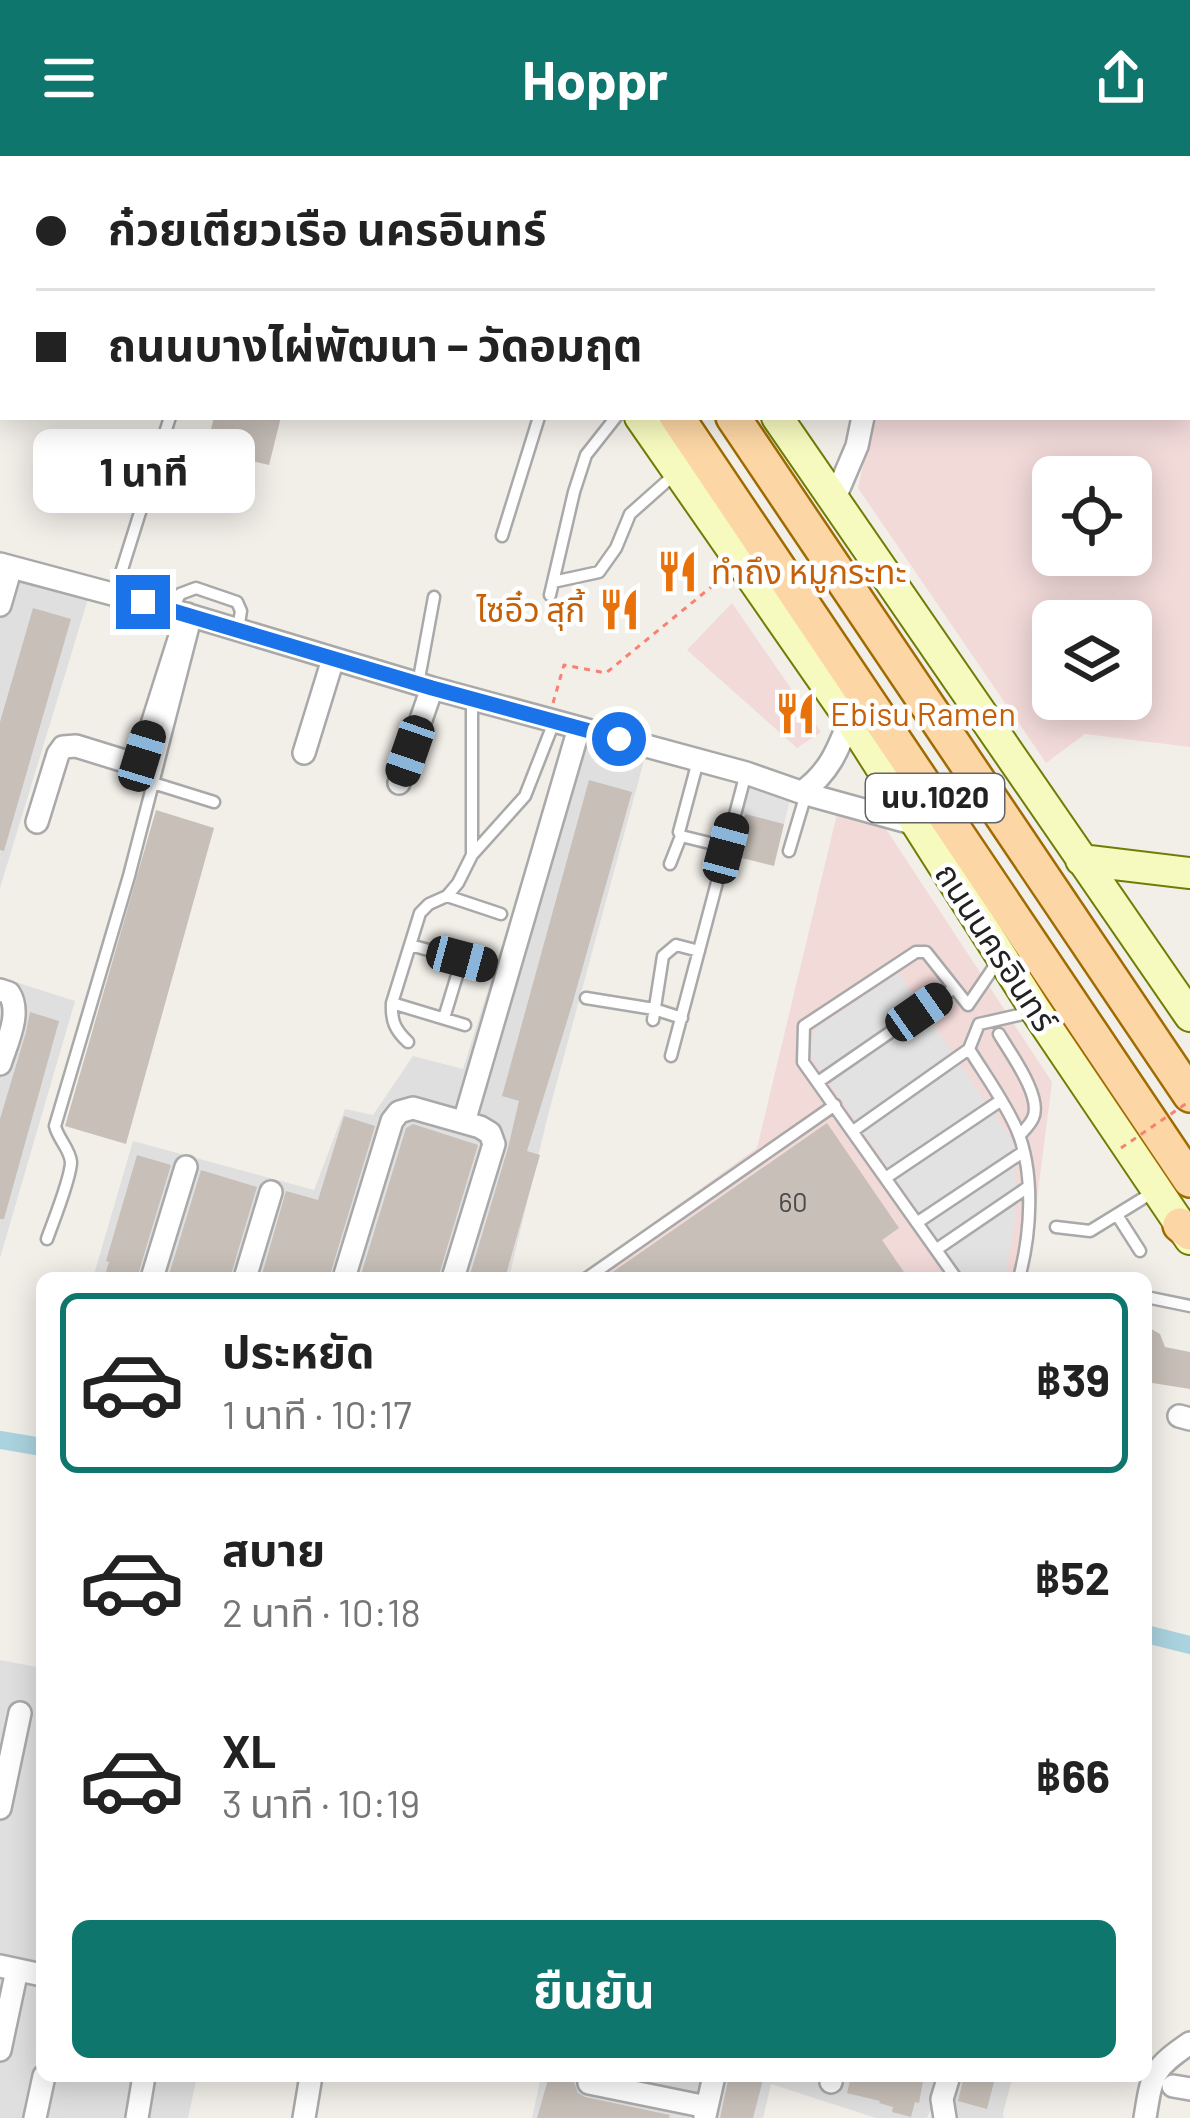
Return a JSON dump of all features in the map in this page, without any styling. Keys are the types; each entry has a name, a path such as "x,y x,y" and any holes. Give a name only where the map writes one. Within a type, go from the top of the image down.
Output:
{"main road":[{"name":"ถนนนครอินทร์","path":"642,420 850,719 1000,957 1187,1232"},
{"name":"ถนนนครอินทร์","path":"679,420 1190,1180"},
{"name":"นบ.1020","path":"736,420 1190,1098"},
{"name":"นบ.1020","path":"779,420 1190,1016"},
{"path":"1081,860 1175,871"},
{"path":"1120,917 1140,885 1175,871"}],"street":[{"path":"834,500 857,446 862,420"},
{"path":"0,605 5,566 916,824"},
{"path":"38,822 63,747 76,746 131,764 142,756 185,614"},
{"path":"304,753 333,659"},
{"path":"399,783 425,686"},
{"path":"804,793 829,768 850,719"},
{"path":"464,1122 579,728"},
{"path":"0,990 16,1003 0,1064"},
{"path":"346,1272 392,1121 399,1112 413,1108 490,1133 494,1144 455,1272"},
{"path":"154,1272 186,1167"},
{"path":"246,1272 271,1192"},
{"path":"0,1808 20,1713"},
{"path":"0,2050 9,1968"},
{"path":"1145,2118 1155,2072 1190,2043"},
{"path":"35,2118 43,2082"},
{"path":"137,2118 143,2082"},
{"path":"304,2118 310,2082"},
{"path":"589,2083 705,2113 712,2082"},
{"path":"945,2118 947,2082"}],"lane":[{"path":"114,595 169,420"},
{"path":"502,536 538,420"},
{"path":"614,420 586,455 551,588 599,572 616,548 630,514 678,472"},
{"path":"425,686 434,597"},
{"path":"47,1239 71,1164 56,1126 153,783 185,614"},
{"path":"472,700 472,855"},
{"path":"408,1042 391,1018 392,1003 420,913 447,896 472,855 525,796 551,721"},
{"path":"670,864 698,761"},
{"path":"671,1056 746,773"},
{"path":"153,783 214,802"},
{"path":"789,851 804,793"},
{"path":"681,836 726,848"},
{"path":"447,896 501,914"},
{"path":"410,945 491,967"},
{"path":"653,1015 663,956 676,946 699,951"},
{"path":"952,1272 803,1062 804,1026 916,952 926,952 968,1005 1000,957"},
{"path":"444,1018 462,959"},
{"path":"818,1082 953,988"},
{"path":"586,998 682,1018"},
{"path":"392,1003 465,1025"},
{"path":"853,1131 969,1049 979,1024 1036,1011"},
{"path":"999,1034 1035,1106 1033,1118 1020,1135"},
{"path":"969,1049 1020,1135 1028,1187 1020,1272"},
{"path":"886,1178 1000,1101"},
{"path":"596,1272 835,1105"},
{"path":"918,1222 1023,1152"},
{"path":"937,1249 1028,1187"},
{"path":"1056,1227 1090,1231 1157,1190"},
{"path":"1117,1215 1140,1251"},
{"path":"1152,1298 1190,1306"}],"path":[{"path":"551,721 564,665 606,673 742,564"},
{"path":"1121,1148 1190,1098"}],"shaded area":[{"path":"873,420 1190,420 1190,747 1085,734 1046,763 858,488"},
{"path":"0,572 88,599 0,888"},
{"path":"732,603 821,732 797,748 687,650"},
{"path":"568,736 645,757 510,1272 95,1272 133,1141 314,1190 345,1109 373,1115 413,1056 463,1069"},
{"path":"746,784 791,795 784,824 739,813"},
{"path":"837,814 884,826 1052,1082 1028,1272 584,1272 757,1148"},
{"path":"899,973 1014,1144 1016,1215 1006,1272 961,1272 809,1053 815,1029"},
{"path":"0,977 75,1001 0,1258"},
{"path":"0,1660 36,1667 36,2082 196,2082 188,2118 0,2118"},
{"path":"540,2082 1011,2082 1004,2118 940,2118 930,2111 927,2118 876,2118 771,2084 763,2118 532,2118"}],"building":[{"path":"213,420 280,420 269,465 206,450"},
{"path":"33,608 71,619 4,851 0,850 0,722"},
{"path":"589,780 632,792 527,1151 540,1155 507,1272 471,1272 519,1101 502,1096"},
{"path":"156,810 214,828 126,1144 65,1126"},
{"path":"745,814 784,824 774,866 734,856"},
{"path":"30,1012 59,1021 4,1219 0,1219 0,1119"},
{"path":"344,1116 375,1126 331,1272 263,1272 286,1191 318,1200"},
{"path":"827,1123 899,1228 882,1240 904,1272 613,1272"},
{"path":"413,1124 478,1145 440,1272 362,1272 406,1128"},
{"path":"137,1155 171,1165 139,1272 106,1272"},
{"path":"201,1170 257,1187 232,1272 170,1272"},
{"path":"1152,1329 1160,1334 1165,1347 1190,1352 1190,1389 1152,1383"},
{"path":"547,2082 574,2082 585,2097 670,2115 669,2118 537,2118"},
{"path":"728,2082 762,2082 753,2118 720,2118"},
{"path":"850,2082 923,2082 911,2117 892,2112 893,2107 880,2101 847,2093"},
{"path":"963,2082 994,2082 987,2109 958,2101"}],"waterway":[{"path":"0,1440 36,1446"},
{"path":"1152,1636 1190,1645"}],"place":[{"name":"ทำถึง หมูกระทะ","path":"677,572"},
{"name":"ไซอิ๋ว สุกี้","path":"619,610"},
{"name":"Ebisu Ramen","path":"796,714"}],"route":[{"path":"143,602 619,739"}]}
